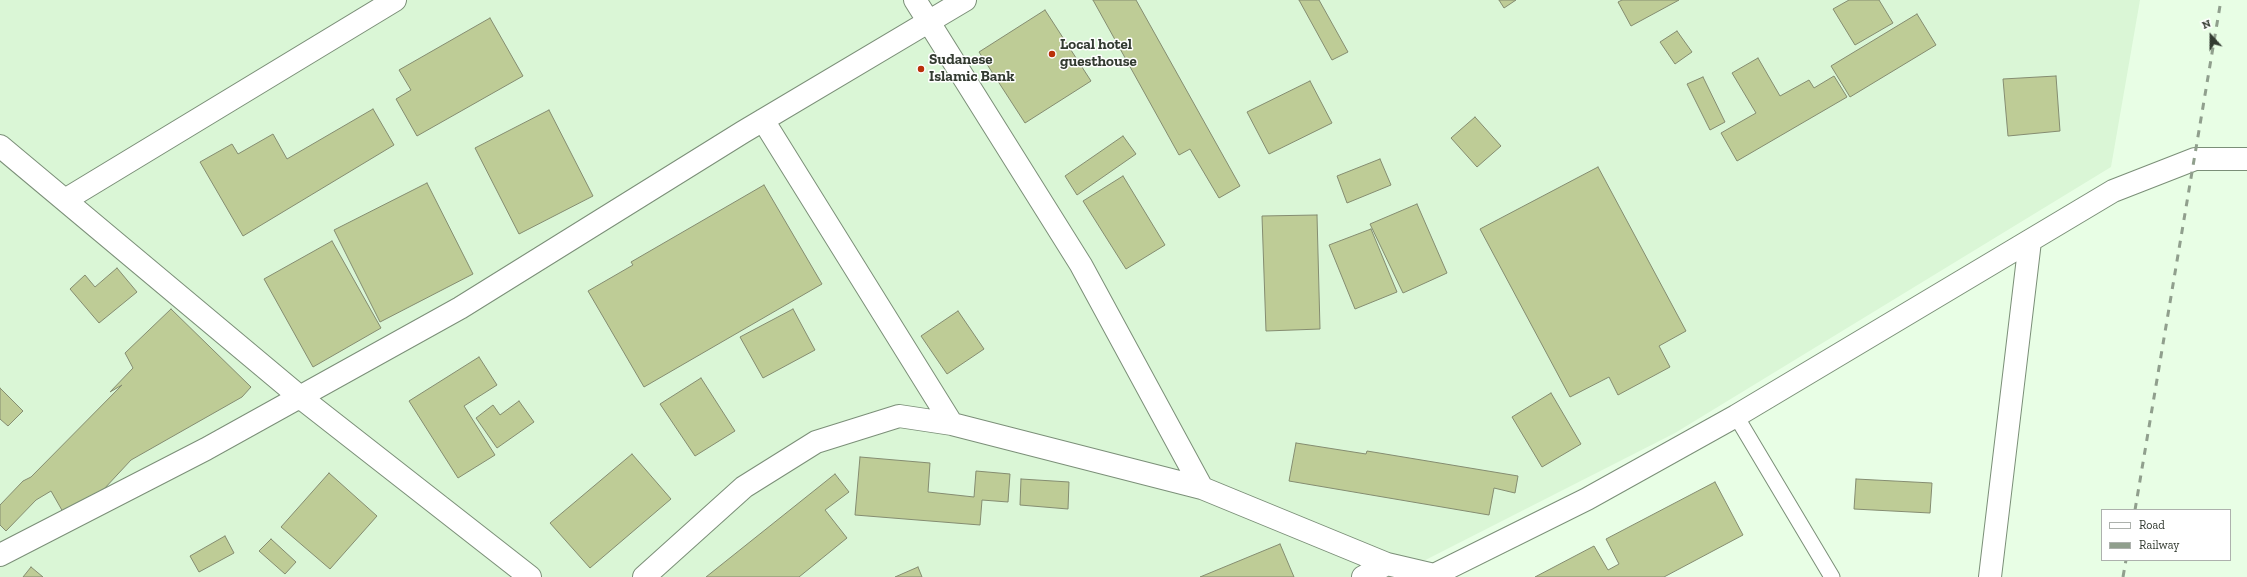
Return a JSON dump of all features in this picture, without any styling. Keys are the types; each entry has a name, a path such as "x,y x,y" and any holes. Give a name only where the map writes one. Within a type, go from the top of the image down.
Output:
{"street":[{"path":"65,200 395,0"},
{"path":"914,0 1081,265 1202,488"},
{"path":"0,555 206,449 460,308 763,120 965,0"},
{"path":"763,120 952,424"},
{"path":"0,146 300,397 530,577"},
{"path":"644,577 744,487 816,442 899,416 952,424 1202,488 1387,564 1434,576 1587,499 1736,416 2113,191 2195,159 2247,159"},
{"path":"1990,577 2030,241"},
{"path":"1363,577 1387,564"}],"lane":[{"path":"1736,416 1832,577"}],"shaded area":[{"path":"0,0 2140,0 2111,167 1675,433 1392,577 0,577"}],"building":[{"path":"1093,0 1136,0 1240,186 1219,198 1190,149 1179,155"},
{"path":"1299,0 1319,0 1348,52 1332,60"},
{"path":"1499,0 1516,0 1504,8"},
{"path":"1622,0 1679,0 1631,26 1618,2"},
{"path":"1849,0 1879,0 1893,23 1855,45 1833,9"},
{"path":"1045,10 1091,81 1025,123 979,52"},
{"path":"1917,14 1936,45 1850,97 1831,66"},
{"path":"490,18 523,76 417,136 396,99 411,90 399,70"},
{"path":"1677,31 1692,52 1675,64 1660,42"},
{"path":"1758,58 1780,96 1809,80 1814,88 1834,76 1847,97 1737,161 1721,133 1756,113 1732,73"},
{"path":"2056,76 2060,131 2008,136 2003,79"},
{"path":"1703,77 1725,122 1710,130 1687,84"},
{"path":"1310,81 1332,123 1269,154 1247,112"},
{"path":"373,109 394,145 243,236 200,162 232,144 238,154 273,134 287,159"},
{"path":"549,110 593,196 519,234 475,148"},
{"path":"1475,117 1501,146 1477,167 1451,138"},
{"path":"1123,136 1136,154 1077,195 1065,176"},
{"path":"1380,159 1391,185 1347,203 1337,176"},
{"path":"1598,167 1686,331 1659,346 1670,367 1618,395 1609,377 1570,397 1480,229"},
{"path":"1123,176 1165,245 1126,269 1083,201"},
{"path":"427,183 473,274 380,322 334,230"},
{"path":"764,185 822,284 644,387 588,291 633,265 631,262"},
{"path":"1417,204 1447,273 1403,293 1370,224"},
{"path":"1317,215 1320,329 1266,331 1262,216"},
{"path":"1371,229 1397,292 1355,309 1329,245"},
{"path":"332,241 381,328 313,367 264,279"},
{"path":"117,268 137,292 99,323 70,289 85,275 95,287"},
{"path":"171,309 251,387 242,397 131,460 104,489 63,512 51,491 36,500 6,531 0,525 0,505 23,481 31,477 122,385 110,392 133,368 125,353"},
{"path":"793,309 815,350 763,378 740,337"},
{"path":"958,311 984,349 947,374 921,336"},
{"path":"479,357 497,385 464,406 495,455 458,478 409,401"},
{"path":"701,378 735,431 695,456 660,404"},
{"path":"0,388 23,411 8,426 0,419"},
{"path":"1551,393 1581,444 1542,467 1512,417"},
{"path":"519,401 534,422 497,448 476,418 493,405 500,415"},
{"path":"1296,443 1366,454 1367,451 1518,476 1515,493 1494,488 1489,515 1289,481"},
{"path":"632,454 671,499 590,568 550,523"},
{"path":"860,457 930,463 928,492 974,497 976,471 1010,474 1008,502 982,500 980,525 855,515"},
{"path":"329,473 377,516 330,569 281,527"},
{"path":"835,474 849,492 825,510 847,538 799,577 706,577"},
{"path":"1021,479 1069,482 1068,509 1020,505"},
{"path":"1856,479 1932,483 1930,513 1854,509"},
{"path":"1715,482 1743,535 1664,577 1535,577 1594,546 1608,570 1619,564 1606,539"},
{"path":"225,536 234,553 199,572 190,556"},
{"path":"271,539 296,562 285,574 259,551"},
{"path":"1280,544 1294,577 1200,577"},
{"path":"31,567 43,577 23,577"},
{"path":"918,567 922,577 895,577"}],"railway":[{"path":"2135,509 2221,0"},
{"path":"2123,577 2126,561"}],"place":[{"name":"Local hotel guesthouse","path":"1052,54"},
{"name":"Sudanese Islamic Bank","path":"921,69"}]}
